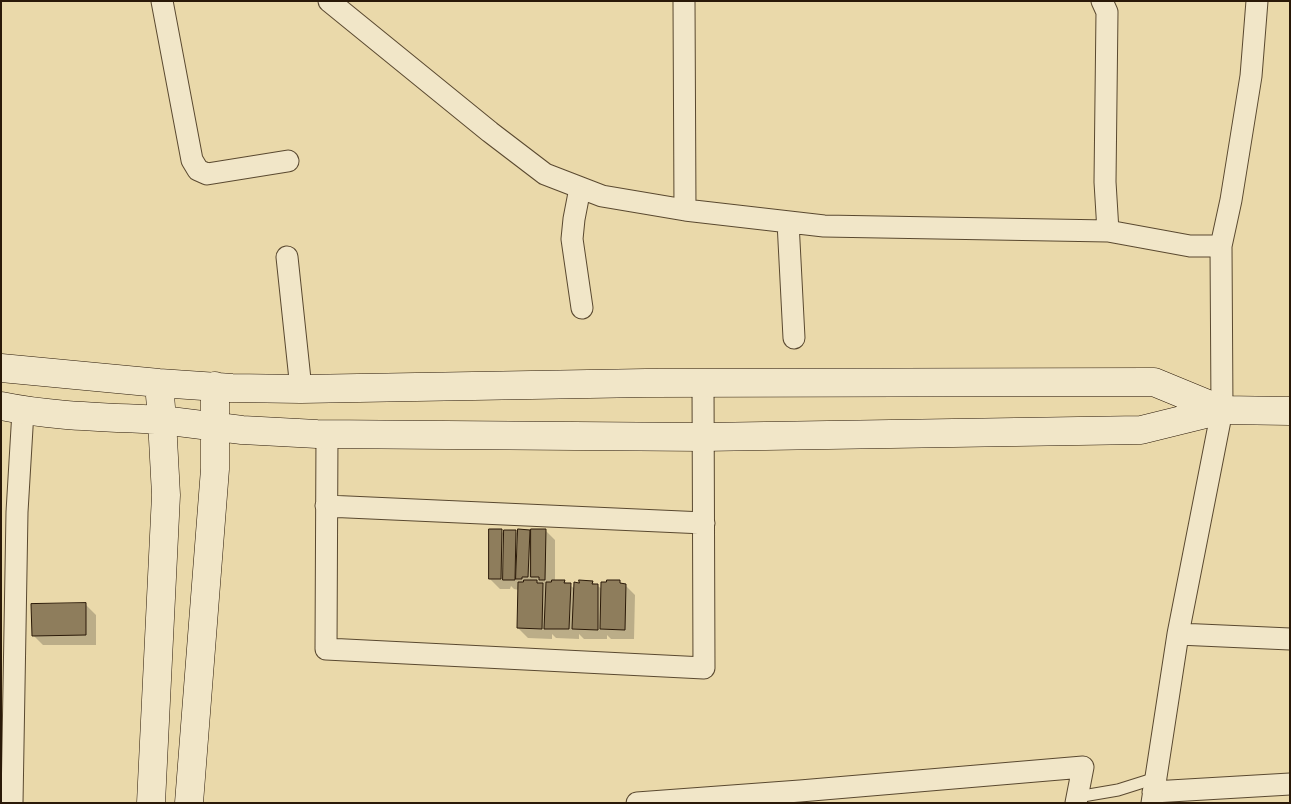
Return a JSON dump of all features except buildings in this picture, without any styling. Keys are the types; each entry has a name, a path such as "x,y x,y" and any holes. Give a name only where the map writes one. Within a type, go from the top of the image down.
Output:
{"street":[{"path":"162,1 192,160 198,170 208,174 288,161"},
{"path":"684,1 685,210"},
{"path":"1102,1 1107,12 1105,182 1108,230"},
{"path":"1257,1 1251,76 1231,200 1221,246 1222,410 1178,634 1154,791 1290,784"},
{"path":"339,6 490,132 545,174 602,196 685,210 824,226 1108,230 1190,246 1221,246"},
{"path":"580,188 572,240 582,308"},
{"path":"788,222 794,338"},
{"path":"287,257 301,389"},
{"path":"1,368 159,383 232,388 301,389 703,383 1154,382 1222,410"},
{"path":"151,803 166,496 159,383"},
{"path":"327,434 326,649 704,668 703,383"},
{"path":"189,803 215,469 215,386"},
{"path":"12,803 9,587 18,512 12,408 96,417 162,420 242,430 327,434 703,437 1141,430 1222,410 1290,412"},
{"path":"326,506 704,524"},
{"path":"1178,634 1290,639"},
{"path":"637,803 1082,767 1076,800"}],"lane":[{"path":"1076,800 1118,790 1154,791"}]}
